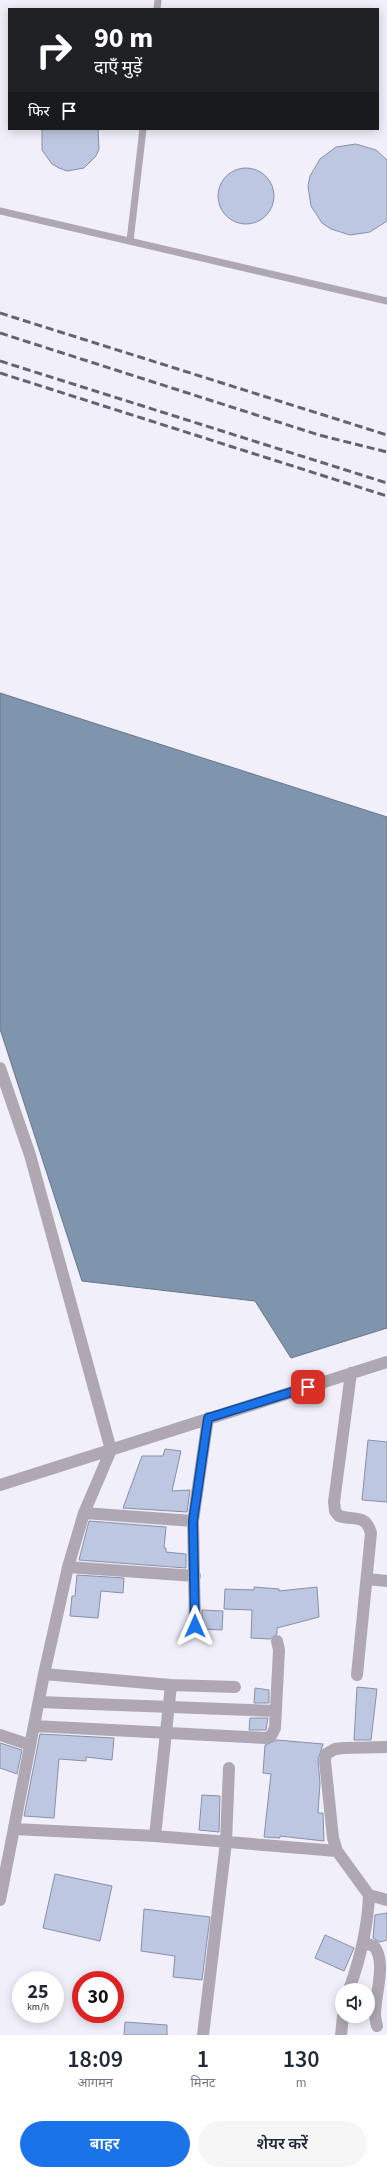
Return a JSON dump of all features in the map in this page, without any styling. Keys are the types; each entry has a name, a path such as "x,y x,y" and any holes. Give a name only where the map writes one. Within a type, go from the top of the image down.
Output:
{"street":[{"path":"0,1068 30,1155 111,1450 84,1513 68,1567 44,1674 0,1900"},
{"path":"0,1484 387,1362"},
{"path":"351,1373 334,1502 339,1516 362,1519 368,1525 371,1533 357,1674"},
{"path":"195,1626 193,1521 208,1418"},
{"path":"84,1513 193,1521"},
{"path":"68,1567 195,1576"},
{"path":"367,1579 387,1581"},
{"path":"34,1726 266,1738 270,1736 275,1728 279,1650 277,1641"},
{"path":"44,1674 171,1685 234,1687"},
{"path":"155,1836 170,1707 171,1685"},
{"path":"39,1702 276,1711"},
{"path":"0,1735 30,1745"},
{"path":"387,1747 335,1749 326,1754 325,1761 331,1822 337,1851 369,1895 387,1900"},
{"path":"203,2035 226,1842 229,1768"},
{"path":"14,1828 155,1836 337,1851"},
{"path":"351,1983 364,1943 369,1895"},
{"path":"364,1943 374,1946 379,1954 380,1989 375,2014 377,2026"},
{"path":"341,2035 342,2023"}],"lane":[{"path":"130,241 143,130"},
{"path":"0,211 387,301"}],"water":[{"path":"0,693 387,817 387,1328 291,1358 255,1301 82,1281 0,1029"}],"building":[{"path":"42,130 98,130 99,149 96,156 84,168 67,171 59,168 52,164 42,150"},
{"path":"356,144 376,150 387,160 387,221 370,232 350,235 331,229 322,223 311,206 308,186 310,176 320,159 336,147"},
{"path":"246,168 261,173 269,181 274,196 269,211 261,219 246,224 231,219 223,211 218,196 223,181 231,173"},
{"path":"368,1440 387,1442 387,1502 362,1500"},
{"path":"165,1449 181,1451 172,1491 190,1490 187,1512 123,1508 142,1456 163,1456"},
{"path":"89,1521 166,1527 164,1548 166,1548 166,1552 186,1554 186,1568 79,1560"},
{"path":"77,1575 124,1578 123,1593 101,1591 98,1618 70,1616 72,1596 75,1596"},
{"path":"254,1587 279,1589 279,1591 317,1587 319,1617 277,1628 277,1634 270,1639 251,1638 252,1610 224,1609 225,1589 254,1590"},
{"path":"202,1610 223,1611 222,1630 202,1629"},
{"path":"357,1687 377,1689 371,1740 354,1740"},
{"path":"255,1688 269,1690 269,1703 254,1703"},
{"path":"250,1718 268,1718 266,1730 249,1730"},
{"path":"40,1734 114,1738 112,1760 86,1757 86,1761 59,1759 54,1818 24,1816"},
{"path":"277,1740 323,1744 318,1760 320,1783 318,1813 323,1813 324,1841 280,1836 280,1838 264,1837 271,1774 263,1773 265,1745"},
{"path":"0,1743 22,1750 17,1774 0,1768"},
{"path":"202,1795 220,1796 219,1832 199,1830"},
{"path":"55,1874 112,1886 100,1941 43,1928"},
{"path":"144,1909 210,1917 202,1980 173,1977 175,1956 141,1951"},
{"path":"387,1913 387,1940 380,1942 373,1938 375,1915"},
{"path":"325,1935 354,1948 344,1971 315,1958"},
{"path":"125,2022 167,2025 167,2035 124,2035"}],"railway":[{"path":"0,313 387,435"},
{"path":"0,333 319,435 387,452"},
{"path":"0,361 387,483"},
{"path":"0,373 387,496"}],"route":[{"path":"195,1626 193,1521 208,1418 308,1387"}]}
